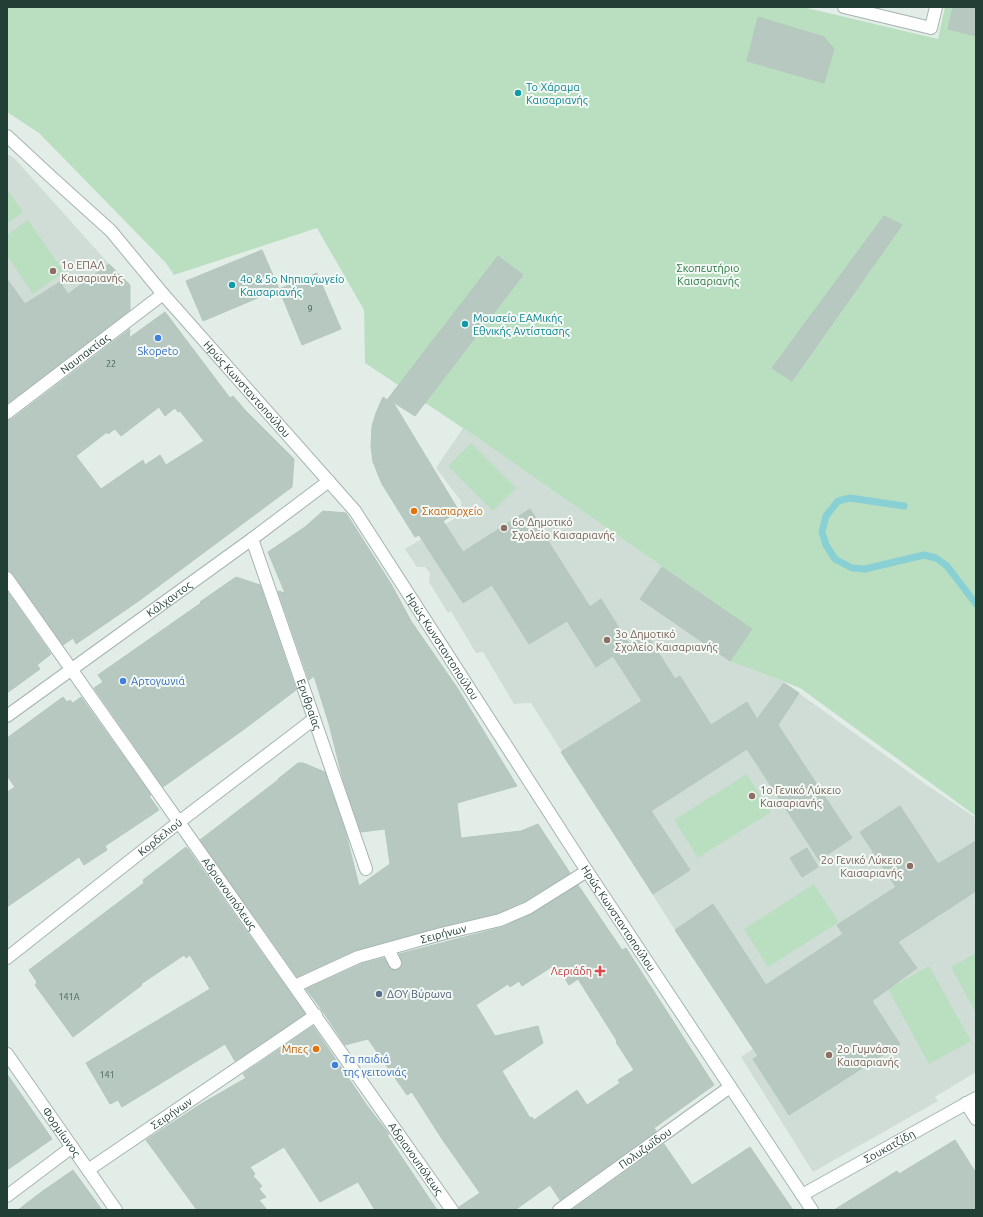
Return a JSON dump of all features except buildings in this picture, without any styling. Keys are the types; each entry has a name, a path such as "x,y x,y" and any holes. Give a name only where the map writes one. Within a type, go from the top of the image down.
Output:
{"street":[{"path":"844,7 931,28 936,7"},
{"name":"Ηρώς Κωνσταντοπούλου","path":"14,139 50,175 111,230 163,294 355,511 587,871 812,1210"},
{"name":"Ναυπακτίας","path":"7,413 163,294"},
{"name":"Κάλχαντος","path":"7,716 330,481"},
{"name":"Ερυθραίας","path":"252,539 366,869"},
{"name":"Αδριανουπόλεως","path":"7,578 452,1210"},
{"name":"Κορδελιού","path":"7,958 179,822 314,719"},
{"name":"Σειρήνων","path":"295,986 358,957 441,934 500,920 528,908 587,871"},
{"path":"388,949 395,963"},
{"name":"Σειρήνων","path":"88,1170 316,1015"},
{"name":"Φορμίωνος","path":"7,1054 116,1210"},
{"name":"Πολυζωΐδου","path":"560,1210 730,1087"},
{"path":"971,1100 976,1119"},
{"name":"Σουκατζίδη","path":"802,1195 971,1100"},
{"path":"7,1196 72,1147"}],"shaded area":[{"name":"1ο ΕΠΑΛ Καισαριανής","path":"7,154 15,159 109,264 7,351"},
{"path":"463,428 752,629 731,661 782,681 928,786 976,818 976,1072 935,1097 938,1101 813,1172 741,1057 753,1049 675,930 531,703 514,704 483,652 476,653 451,611 448,613 429,582 430,573 425,567 417,567 405,549 462,514 461,501 436,468"}],"green space":[{"name":"Σκοπευτήριο Καισαριανής","path":"7,7 803,7 938,39 945,7 976,7 976,816 800,688 730,661 752,629 463,428 365,363 364,310 317,228 174,275 166,263 39,133 7,112"},
{"path":"7,189 23,212 7,224"},
{"path":"28,220 64,272 33,294 7,256 7,235"},
{"path":"471,443 516,488 493,511 448,466"},
{"path":"747,774 771,812 698,858 674,820"},
{"path":"814,884 839,922 768,967 744,929"},
{"path":"976,953 976,1013 951,967"},
{"path":"929,966 971,1041 929,1064 888,989"}],"waterway":[{"path":"904,506 850,498 838,501 826,516 822,532 826,545 835,559 852,568 865,569 924,555 936,558 947,566 976,604"}],"place":[{"name":"Το Χάραμα Καισαριανής","path":"518,93"},
{"name":"1ο ΕΠΑΛ Καισαριανής","path":"53,271"},
{"name":"4o & 5ο Νηπιαγωγείο Καισαριανής","path":"232,285"},
{"name":"Μουσείο ΕΑΜικής Εθνικής Αντίστασης","path":"465,324"},
{"name":"Skopeto","path":"158,338"},
{"name":"Σκασιαρχείο","path":"414,511"},
{"name":"6ο Δημοτικό Σχολείο Καισαριανής","path":"504,528"},
{"name":"3ο Δημοτικό Σχολείο Καισαριανής","path":"607,640"},
{"name":"Αρτογωνιά","path":"123,681"},
{"name":"1ο Γενικό Λύκειο Καισαριανής","path":"752,796"},
{"name":"2o Γενικό Λύκειο Καισαριανής","path":"910,866"},
{"name":"Λεριάδη","path":"600,971"},
{"name":"ΔΟΥ Βύρωνα","path":"379,994"},
{"name":"Μπες","path":"316,1049"},
{"name":"2ο Γυμνάσιο Καισαριανής","path":"829,1055"},
{"name":"Τα παιδιά της γειτονιάς","path":"335,1065"}]}
